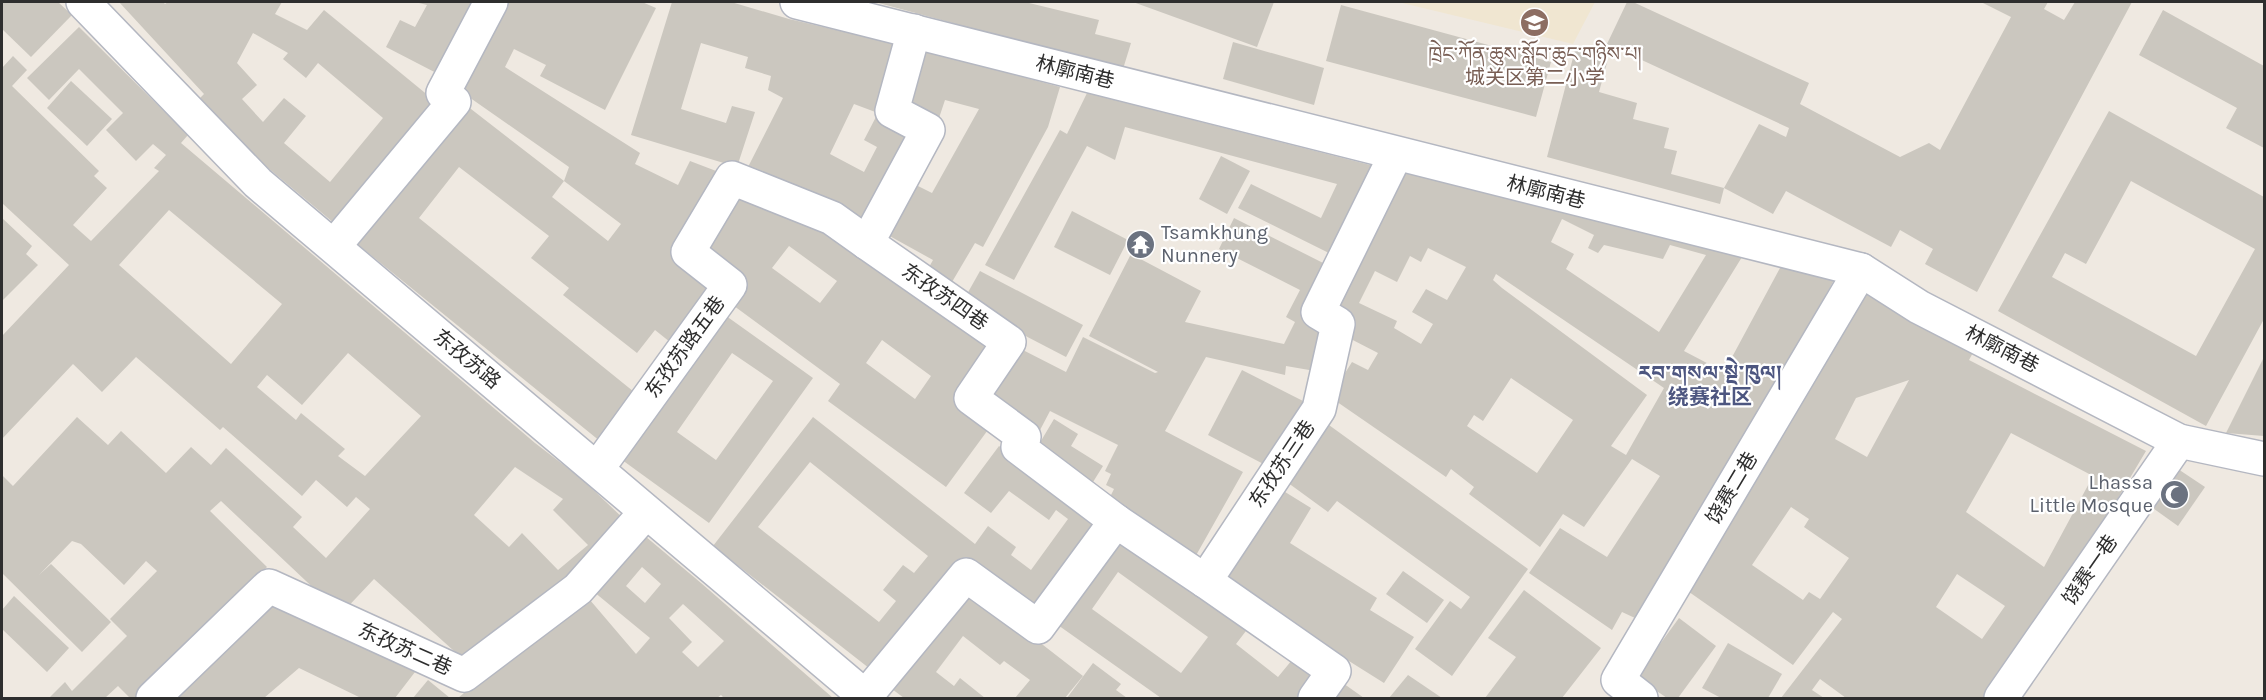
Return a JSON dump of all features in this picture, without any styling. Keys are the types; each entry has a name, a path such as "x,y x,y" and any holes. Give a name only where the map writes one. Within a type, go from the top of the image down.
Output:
{"street":[{"name":"东孜苏路","path":"82,2 258,183 866,698"},
{"path":"334,246 454,102 443,93 491,2"},
{"name":"林廓南巷","path":"805,2 1391,164 1861,270 1919,307 2179,441 2265,459"},
{"path":"867,243 928,130 892,111 914,31"},
{"path":"1339,258 1391,164"},
{"name":"东孜苏三巷","path":"1205,581 1319,409 1338,324 1318,312 1391,164"},
{"name":"东孜苏路五巷","path":"597,469 730,285 688,252 732,178 832,218 867,243"},
{"name":"东孜苏四巷","path":"867,243 1009,342 971,398 1024,437 1018,447 1116,521 1205,581"},
{"name":"饶赛二巷","path":"1641,699 1618,680 1861,270"},
{"name":"饶赛一巷","path":"2001,699 2179,441"},
{"name":"东孜苏二巷","path":"153,699 268,586 464,675 578,589 646,512"},
{"path":"866,698 966,575 1038,627 1116,521"},
{"path":"1205,581 1334,671 1315,699"}],"shaded area":[{"name":"ཁྲེང་ཀོན་ཆུས་སློབ་ཆུང་གཉིས་པ། 城关区第二小学","path":"1398,2 1595,2 1573,44"}],"building":[{"path":"2,2 58,2 72,15 31,57 2,29"},
{"path":"119,2 163,2 165,4 168,2 282,2 275,14 307,30 324,10 441,106 340,228 243,147 199,99 204,94","holes":["253,33 288,53 283,59 306,78 318,63 383,118 330,182 284,143 306,116 284,98 263,122 242,99 257,85 237,63"]},
{"path":"415,2 485,2 446,78 386,47 400,20 415,27 427,5"},
{"path":"500,2 642,2 656,8 605,110 540,76 546,65 514,49 505,67 640,153 635,164 678,185 690,161 724,174 678,257 719,289 675,346 655,330 637,353 563,295 569,288 531,258 549,236 459,167 419,218 644,400 606,446 351,239 462,102 564,181 569,167 456,88","holes":["564,181 621,224 608,241 552,197"]},
{"path":"672,2 731,2 789,19 901,45 880,114 919,134 867,231 746,171 783,98 768,90 771,76 745,68 748,57 701,43 681,109 726,123 732,106 755,112 737,167 631,135","holes":["854,104 878,113 864,140 877,147 864,172 830,154"]},
{"path":"875,2 1025,2 1099,20 1095,34 1131,43 1123,69"},
{"path":"1133,2 1274,2 1257,47"},
{"path":"1627,2 1633,2 1809,83 1800,104 1900,157 1929,143 1940,150 2011,17 1981,2 2048,2 2044,9 2064,20 2075,2 2132,2 1977,292 1925,264 1933,249 1900,230 1891,247 1786,191 1773,214 1724,188 1759,124 1786,137 1789,128 1607,44"},
{"path":"1341,5 1551,62 1536,117 1326,61"},
{"path":"2163,10 2264,66 2264,148 2226,128 2237,108 2139,55"},
{"path":"79,27 188,135 181,143 535,443 582,479 628,523 521,628 510,620 464,660 374,579 341,614 221,501 210,511 267,567 137,698 130,698 118,686 105,698 49,698 65,682 72,691 127,636 110,619 157,571 146,561 124,585 81,544 72,541 39,575 51,564 111,622 82,652 2,573 2,475 13,486 77,417 108,445 121,431 166,473 191,447 211,465 226,448 302,517 293,527 326,558 370,509 356,497 347,507 316,480 302,496 223,427 220,430 136,357 102,392 73,364 2,439 2,336 69,265 2,203 2,68 13,56 27,70 12,86 99,171 94,176 107,188 73,225 91,241 159,171 154,168 166,155 153,144 136,161 106,130 123,113 79,69 49,100 27,78","holes":["169,210 282,304 231,364 119,265","348,353 421,416 365,476 338,456 345,449 301,413 296,420 257,387 267,375 302,405","515,467 563,499 553,510 588,545 558,570 522,533 509,547 474,515"]},
{"path":"1233,42 1324,68 1314,105 1223,79"},
{"path":"923,50 1060,87 1048,127 983,247 975,243 952,282 928,269 933,260 877,229 904,179 932,193 979,109 945,100 937,124 903,114"},
{"path":"1575,50 1608,59 1599,92 1637,103 1633,119 1669,128 1664,148 1677,151 1671,174 1724,188 1720,204 1547,157"},
{"path":"71,81 112,119 87,146 47,108"},
{"path":"1087,93 1374,166 1339,258 1238,208 1251,184 1321,218 1337,184 1125,127 1115,160 1087,146 1014,280 985,265 1060,130 1067,134"},
{"path":"2109,111 2264,197 2264,319 2206,426 1998,311","holes":["2131,181 2255,249 2196,356 2052,277 2065,253 2086,264"]},
{"path":"1221,156 1250,171 1227,214 1199,199"},
{"path":"1394,163 1742,257 1684,351 1724,372 1787,255 1834,280 1711,509 1635,618 1622,612 1612,630 1529,573 1560,528 1607,557 1660,476 1632,459 1584,527 1563,514 1540,547 1469,494 1474,487 1451,469 1446,477 1330,397 1352,362 1368,370 1378,353 1343,335 1324,304","holes":["1562,219 1594,235 1588,248 1598,253 1604,245 1663,259 1670,245 1706,255 1659,332 1566,269 1574,254 1551,242","1428,248 1466,267 1447,300 1426,289 1412,312 1433,324 1421,344 1394,328 1397,321 1359,303 1375,271 1397,282 1410,256 1421,262","1496,274 1664,388 1626,455 1611,446 1647,395 1493,280","1511,378 1573,420 1537,473 1467,426 1474,415 1483,421"]},
{"path":"736,186 770,211 776,203 800,211 1001,345 961,400 993,423 946,487 828,401 840,384 730,303 693,245","holes":["789,246 837,281 820,303 772,268","882,340 931,376 915,399 866,363"]},
{"path":"1072,211 1128,240 1110,275 1054,247"},
{"path":"2,218 32,246 26,254 38,265 2,301"},
{"path":"1234,218 1335,269 1315,371 1286,366 1285,375 1206,357 1165,431 1243,472 1194,559 1107,503 1114,489 1106,485 1111,474 1105,471 1118,445 1050,411 1039,432 983,404 1013,345 1066,372 1083,337 1155,373 1158,372 1089,336 1131,254 1201,291 1185,322 1284,344 1295,322 1286,317 1300,290 1219,249"},
{"path":"980,271 1083,325 1066,357 962,303"},
{"path":"1865,287 1975,349 1969,360 2146,451 2067,584 1988,698 1846,698 1820,679 1812,690 1824,698 1781,698 1842,619 1833,612 1793,665 1682,587","holes":["1909,380 1867,457 1835,439 1856,398","2011,433 2093,476 2044,567 1966,512","1791,507 1809,519 1804,527 1849,558 1820,599 1809,592 1803,600 1752,565","1957,574 2005,606 1982,639 1936,607"]},
{"path":"722,313 813,378 709,523 618,457","holes":["732,353 773,381 716,460 677,432"]},
{"path":"2264,357 2264,436 2226,433"},
{"path":"1242,370 1307,403 1273,469 1208,435"},
{"path":"813,417 975,544 988,526 1016,547 1011,555 1031,570 1068,519 1056,510 1049,520 1009,491 991,513 964,493 999,446 1109,528 1042,619 963,559 874,672 713,546","holes":["810,462 928,556 914,573 903,565 883,590 896,601 879,622 758,527"]},
{"path":"1054,419 1078,434 1071,446 1103,466 1088,490 1032,456"},
{"path":"1322,420 1528,569 1452,676 1415,649 1450,601 1461,609 1470,597 1337,501 1328,512 1280,477"},
{"name":"Lhassa Little Mosque","path":"2169,463 2205,487 2178,526 2143,501"},
{"path":"1277,487 1311,508 1290,543 1377,598 1370,610 1414,637 1384,683 1218,579"},
{"path":"1111,529 1249,627 1236,644 1278,677 1292,660 1317,680 1303,698 1161,698 1048,618","holes":["1118,572 1208,637 1181,673 1092,609"]},
{"path":"639,531 833,698 724,698 721,695 717,698 458,698 584,593 636,654 650,638 588,587","holes":["642,567 661,584 645,603 626,586","683,604 724,641 698,667 682,652 692,642 669,618"]},
{"path":"1403,571 1444,600 1427,623 1386,594"},
{"path":"966,585 1083,676 1065,698 1015,698 1030,680 1004,661 1000,665 963,636 936,672 954,686 960,678 985,698 904,698 888,686"},
{"path":"1524,590 1601,648 1562,698 1485,698 1516,657 1488,638"},
{"path":"14,596 69,648 47,672 2,629 2,610"},
{"path":"276,602 415,672 395,698 361,698 299,668 264,698 166,698"},
{"path":"1679,618 1716,646 1678,698 1667,698 1636,677"},
{"path":"1728,643 1782,674 1768,698 1721,698 1702,688"},
{"path":"1093,663 1121,684 1116,690 1127,698 1067,698"},
{"path":"1408,675 1442,698 1389,698"},
{"path":"428,680 450,698 413,698"},
{"path":"1340,681 1364,698 1328,698"}],"place":[{"name":"ཁྲེང་ཀོན་ཆུས་སློབ་ཆུང་གཉིས་པ། 城关区第二小学","path":"1535,23"},
{"name":"Tsamkhung Nunnery","path":"1140,244"},
{"name":"Lhassa Little Mosque","path":"2174,494"}],"district":[{"name":"རབ་གསལ་སྡེ་ཁུལ། 绕赛社区","path":"1710,385"}]}
